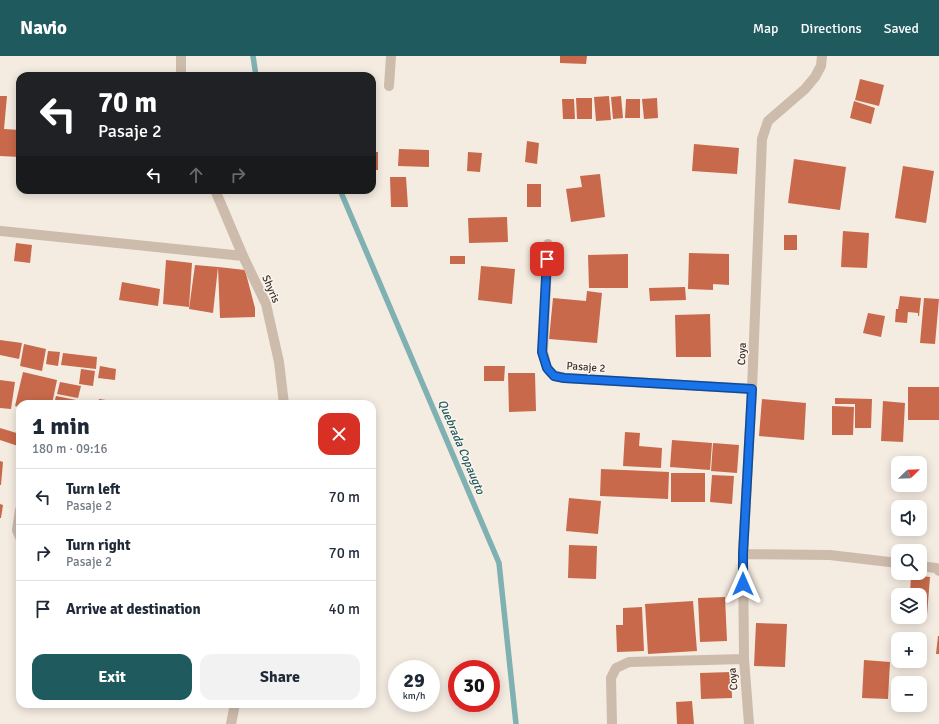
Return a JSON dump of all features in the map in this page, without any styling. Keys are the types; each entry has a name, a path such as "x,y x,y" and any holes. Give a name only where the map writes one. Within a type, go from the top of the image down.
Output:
{"street":[{"path":"181,56 182,72"},
{"path":"389,86 391,56"},
{"name":"Coya","path":"749,724 744,659 743,554 752,389 762,139 768,121 805,89 815,77 821,66 822,56"},
{"name":"Shyris","path":"217,194 243,256 266,304 279,362 284,400"},
{"path":"0,231 243,256"},
{"name":"Pasaje 2","path":"548,244 542,352 547,368 554,376 564,378 752,389"},
{"path":"743,554 830,555 891,562"},
{"path":"927,567 936,568 939,571"},
{"path":"612,724 611,678 616,668 629,662 744,659"},
{"path":"231,724 234,708"}],"building":[{"path":"560,56 587,56 586,64 560,63"},
{"path":"860,79 884,85 879,106 855,100"},
{"path":"0,96 7,96 4,129 16,130 16,157 0,156"},
{"path":"609,96 611,120 596,121 594,97"},
{"path":"621,96 623,118 613,119 611,97"},
{"path":"576,98 592,98 592,119 577,119"},
{"path":"657,98 658,118 644,119 642,99"},
{"path":"562,99 574,99 575,119 563,119"},
{"path":"626,99 640,99 640,118 625,118"},
{"path":"854,101 875,108 871,124 850,118"},
{"path":"527,141 539,143 537,164 525,162"},
{"path":"694,144 739,148 737,174 692,171"},
{"path":"399,149 429,150 429,167 398,166"},
{"path":"376,152 378,152 378,170 376,170"},
{"path":"468,152 482,153 480,172 467,171"},
{"path":"794,159 846,167 840,210 788,203"},
{"path":"903,166 934,171 926,223 895,218"},
{"path":"600,174 605,217 571,222 566,189 582,187 580,176"},
{"path":"390,177 406,177 408,207 391,207"},
{"path":"527,184 541,184 541,207 527,207"},
{"path":"507,217 508,242 469,243 468,218"},
{"path":"843,231 869,233 867,268 841,267"},
{"path":"784,235 797,235 797,250 784,250"},
{"path":"16,243 32,245 30,263 14,261"},
{"path":"689,253 729,254 729,285 713,284 713,290 688,289"},
{"path":"628,254 628,288 589,288 588,255"},
{"path":"450,256 465,256 465,264 450,264"},
{"path":"166,260 192,263 189,307 163,304"},
{"path":"195,265 218,267 213,313 189,309"},
{"path":"481,266 515,269 512,304 478,300"},
{"path":"218,267 245,270 255,308 255,317 220,318"},
{"path":"122,282 160,289 158,306 119,300"},
{"path":"685,287 686,300 650,301 649,288"},
{"path":"587,291 602,293 597,343 549,339 553,298 586,301"},
{"path":"900,296 921,298 919,316 918,313 908,312 907,323 895,322 896,309 898,309"},
{"path":"924,298 939,299 935,344 920,343"},
{"path":"868,313 885,316 881,337 863,333"},
{"path":"710,314 711,357 676,357 675,315"},
{"path":"0,340 22,343 19,359 0,355"},
{"path":"24,344 46,349 42,371 20,366"},
{"path":"48,351 60,352 58,366 46,364"},
{"path":"63,353 97,357 96,369 61,365"},
{"path":"100,366 116,369 115,380 98,378"},
{"path":"484,366 505,366 504,381 484,381"},
{"path":"81,369 95,371 93,386 79,384"},
{"path":"23,372 57,380 53,400 16,400"},
{"path":"508,373 535,373 536,411 509,412"},
{"path":"0,380 15,382 11,409 0,408"},
{"path":"60,382 81,386 78,398 57,394"},
{"path":"908,387 939,387 939,420 908,420"},
{"path":"56,396 76,400 55,400"},
{"path":"835,398 872,399 871,428 855,428 855,404 835,404"},
{"path":"762,399 806,403 804,440 759,436"},
{"path":"883,401 905,403 903,442 881,441"},
{"path":"832,406 854,407 853,435 832,435"},
{"path":"0,428 16,433 16,445 0,440"},
{"path":"625,432 640,433 639,446 662,448 661,468 623,466"},
{"path":"672,440 712,443 710,470 670,467"},
{"path":"713,443 739,445 737,473 711,471"},
{"path":"0,461 3,462 1,485 0,485"},
{"path":"601,469 669,472 668,499 600,496"},
{"path":"671,473 705,473 705,502 671,502"},
{"path":"712,475 734,476 732,504 710,502"},
{"path":"569,498 601,501 598,534 566,531"},
{"path":"0,504 3,505 1,518 0,518"},
{"path":"569,545 597,546 596,579 568,578"},
{"path":"927,577 930,577 927,615 927,588 910,588 911,580 927,580"},
{"path":"725,597 727,641 700,642 698,598"},
{"path":"693,601 697,651 648,654 645,604"},
{"path":"642,607 644,651 617,652 616,625 623,625 623,608"},
{"path":"756,623 787,624 785,667 754,666"},
{"path":"938,636 939,654 936,654"},
{"path":"864,660 890,662 888,699 862,698"},
{"path":"731,672 732,698 701,699 700,673"},
{"path":"692,701 694,724 677,724 676,702"}],"waterway":[{"name":"Quebrada Copaugto","path":"253,56 255,72"},
{"name":"Quebrada Copaugto","path":"342,194 499,563 516,724"}],"route":[{"path":"547,259 542,352 547,368 554,376 564,378 752,389 743,554 743,584"}]}
